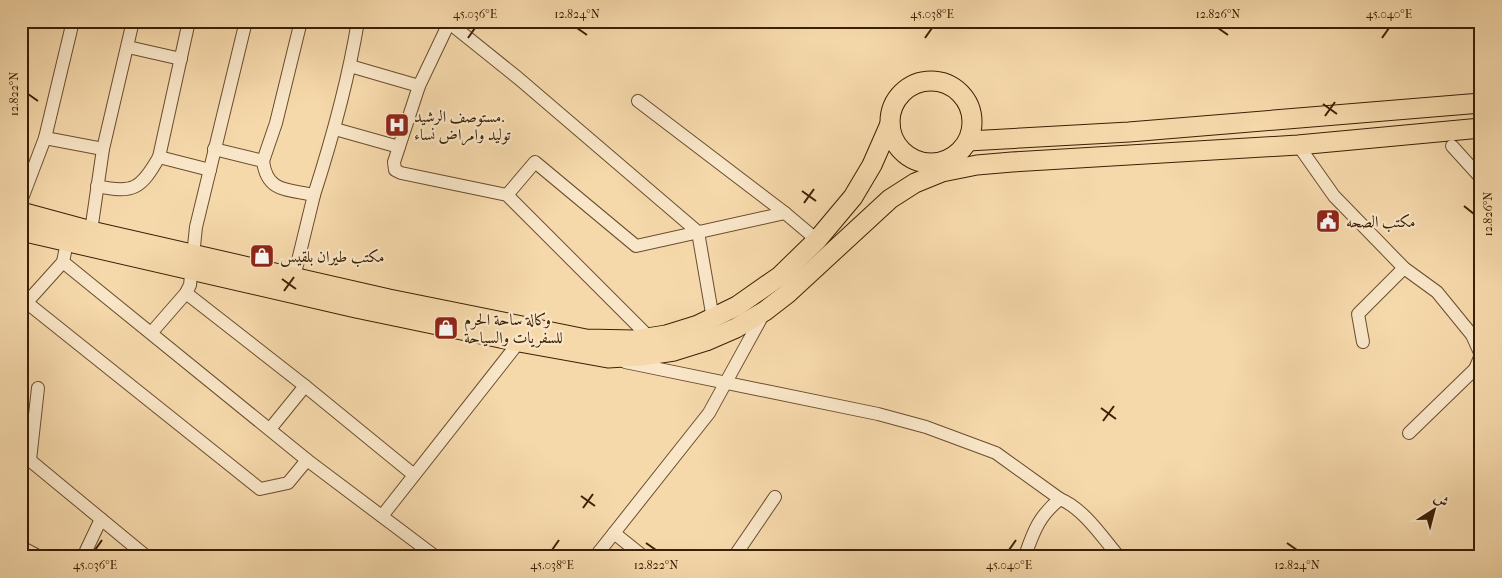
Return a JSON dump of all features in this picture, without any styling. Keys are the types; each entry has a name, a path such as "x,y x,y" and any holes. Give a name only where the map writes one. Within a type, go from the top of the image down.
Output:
{"main road":[{"path":"21,231 67,242 294,277 389,299 586,339 650,338 682,331 713,319 759,292 780,276 817,240 842,212 872,165 890,124 892,108 901,94 914,84 938,81 952,86 968,102 973,125 964,148 943,162 927,163 911,158 904,153 894,140 890,124"},
{"path":"968,141 1130,132 1481,103"},
{"path":"21,212 365,310 608,358 674,351 706,341 736,328 765,311 787,294 890,199 915,183 942,172 977,165 1012,162 1298,145 1481,128"}],"street":[{"path":"21,201 45,138 73,21"},
{"path":"91,231 103,149 133,21"},
{"path":"97,186 115,190 129,189 141,183 150,173 159,157 190,21"},
{"path":"152,332 186,293 190,285 196,227 246,21"},
{"path":"301,21 276,122 263,161 265,173 269,181 276,186 314,194"},
{"path":"294,277 314,194 335,129 350,66 358,21"},
{"path":"650,338 507,195 401,173 395,170 393,166 419,86 448,22 518,78 698,232 713,319"},
{"path":"128,47 181,59"},
{"path":"350,66 419,86"},
{"path":"638,101 785,213 817,240"},
{"path":"335,129 399,146"},
{"path":"45,138 103,149"},
{"path":"1298,145 1334,196 1404,268 1437,292 1472,335 1481,355 1475,369 1409,433"},
{"path":"1452,146 1481,178"},
{"path":"214,149 263,161"},
{"path":"159,157 210,170"},
{"path":"507,195 535,162 636,246 785,213"},
{"path":"67,242 63,262 24,300 260,489 288,482 307,460"},
{"path":"63,262 152,332 307,460 382,516 419,552 436,557"},
{"path":"1363,342 1358,314 1404,268"},
{"path":"186,293 305,386 414,476"},
{"path":"594,557 708,413 765,311"},
{"path":"382,516 520,342"},
{"path":"608,358 878,414 948,434 996,453 1060,499 1078,509 1119,557"},
{"path":"270,429 305,386"},
{"path":"38,388 25,456 147,557"},
{"path":"734,557 775,497"},
{"path":"1026,557 1036,526 1047,510 1060,499"},
{"path":"83,557 101,520"},
{"path":"614,533 644,557"},
{"path":"21,547 40,557"}],"place":[{"name":"مستوصف الرشيد. توليد وامراض نساء","path":"397,125"},
{"name":"مكتب الصحه","path":"1328,221"},
{"name":"مكتب طيران بلقيس","path":"262,256"},
{"name":"وكالة ساحة الحرم للسفريات والسياحة","path":"446,328"}]}
